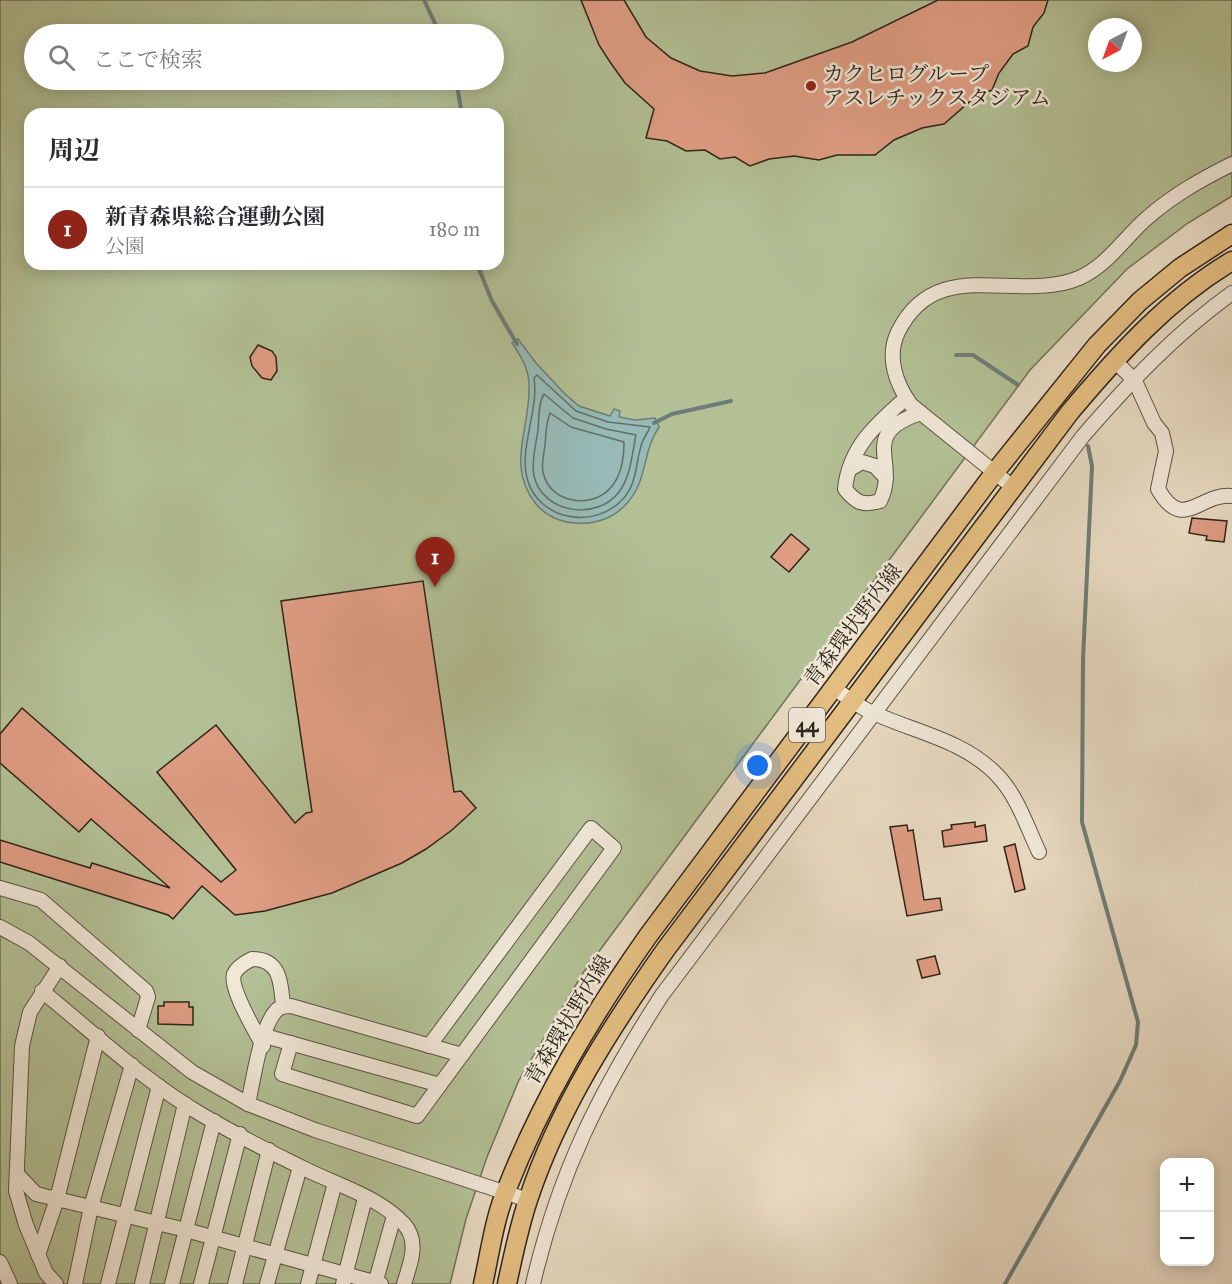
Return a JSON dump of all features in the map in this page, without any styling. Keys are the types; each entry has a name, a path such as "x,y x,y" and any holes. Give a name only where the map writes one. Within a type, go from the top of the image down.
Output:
{"main road":[{"name":"青森環状野内線","path":"483,1284 505,1192 556,1077 602,1001 995,472 1097,345 1140,301 1180,268 1232,234"},
{"name":"青森環状野内線","path":"507,1284 528,1200 549,1147 580,1083 620,1014 785,791 1014,488 1114,360 1146,328 1187,293 1232,261"},
{"path":"767,778 785,791"}],"street":[{"path":"1014,488 921,413 906,398 894,372 895,339 903,323 928,297 943,289 961,286 1057,284 1079,278 1097,267 1170,200 1232,164"},
{"path":"533,1284 555,1199 580,1139 638,1032 662,995 1083,436 1132,378 1172,340 1232,293"},
{"path":"1114,360 1132,378 1154,423 1162,433 1166,451 1158,489 1166,503 1175,510 1188,510 1232,496"},
{"path":"906,398 863,439 850,469 845,489 854,501 867,505 880,501 886,488 882,451 887,434 901,420 921,413"},
{"path":"850,469 862,462 875,466 886,478"},
{"path":"834,688 853,702 947,742 982,762 999,777 1022,814 1039,852"},
{"path":"291,1043 282,1074 417,1116 614,848 591,828 429,1046"},
{"path":"0,888 41,900 146,991 148,997 138,1030"},
{"path":"0,927 29,943 60,966 192,1072 248,1104 274,1116 528,1200"},
{"path":"248,1104 270,1020 283,1006 281,978 277,970 267,961 252,958 234,974 235,988 264,1041"},
{"path":"56,1284 46,1274 16,1191 22,1046 30,1012 60,966"},
{"path":"42,991 132,1065 185,1104 300,1167 365,1197 394,1216 411,1234 414,1248 404,1284"},
{"path":"283,1006 291,1006 462,1055"},
{"path":"38,1255 57,1199 98,1036"},
{"path":"264,1041 291,1043 440,1085"},
{"path":"75,1284 91,1207 132,1065"},
{"path":"108,1284 159,1086"},
{"path":"142,1284 185,1104"},
{"path":"172,1284 214,1121"},
{"path":"201,1284 215,1238 240,1134"},
{"path":"234,1284 269,1150"},
{"path":"267,1284 300,1167"},
{"path":"17,1174 36,1194 275,1254 313,1265 344,1279 377,1284 394,1216"},
{"path":"309,1284 335,1183"},
{"path":"21,1209 36,1194"},
{"path":"344,1279 365,1197"},
{"path":"0,1262 10,1284"}],"green space":[{"path":"0,0 1232,0 1232,196 1188,223 1127,269 1030,370 583,973 519,1080 487,1157 466,1219 450,1284 0,1284"}],"water":[{"path":"518,339 536,363 579,406 610,416 614,409 620,411 619,417 635,420 655,418 659,427 650,446 639,484 623,508 611,516 582,523 559,520 540,508 527,490 522,475 521,461 529,401 529,379 526,368 512,343"}],"building":[{"name":"カクヒログループ アスレチックスタジアム","path":"581,0 624,0 646,37 671,58 700,71 732,76 765,73 852,42 938,0 1048,0 1044,13 1033,27 1028,46 1013,54 999,73 992,90 974,98 944,124 922,128 894,140 875,155 837,155 819,160 794,156 769,159 750,166 735,157 720,159 705,150 686,151 667,141 646,138 654,109 625,83 610,62 599,45"},
{"path":"258,345 272,351 276,357 277,371 271,380 262,378 252,366 250,357"},
{"path":"1192,518 1227,521 1224,542 1206,540 1207,536 1189,533"},
{"path":"791,534 809,549 789,572 771,557"},
{"path":"423,581 454,792 461,791 476,808 426,849 402,863 332,893 265,911 235,915 202,886 173,919 168,915 0,862 0,840 90,868 92,863 170,888 91,819 79,832 0,763 0,734 22,708 221,882 236,870 157,772 216,725 295,823 306,813 312,812 281,601"},
{"path":"975,822 975,827 985,825 987,841 944,847 942,831 952,829 951,825"},
{"path":"907,825 908,831 913,830 924,900 940,898 942,910 907,916 890,827"},
{"path":"1015,844 1025,889 1015,892 1004,847"},
{"path":"935,956 940,974 922,978 917,960"},
{"path":"164,1002 189,1002 189,1007 193,1007 193,1025 158,1024 158,1006 164,1006"}],"waterway":[{"path":"424,0 435,24"},
{"path":"458,90 461,108"},
{"path":"479,270 492,301 517,344"},
{"path":"956,355 973,355 1018,385"},
{"path":"654,423 672,414 731,401"},
{"path":"1005,1284 1120,1081 1136,1045 1138,1022 1082,822 1083,659 1092,466 1088,446"}],"place":[{"name":"カクヒログループ アスレチックスタジアム","path":"811,86"},
{"name":"新青森県総合運動公園","path":"435,587"}]}
